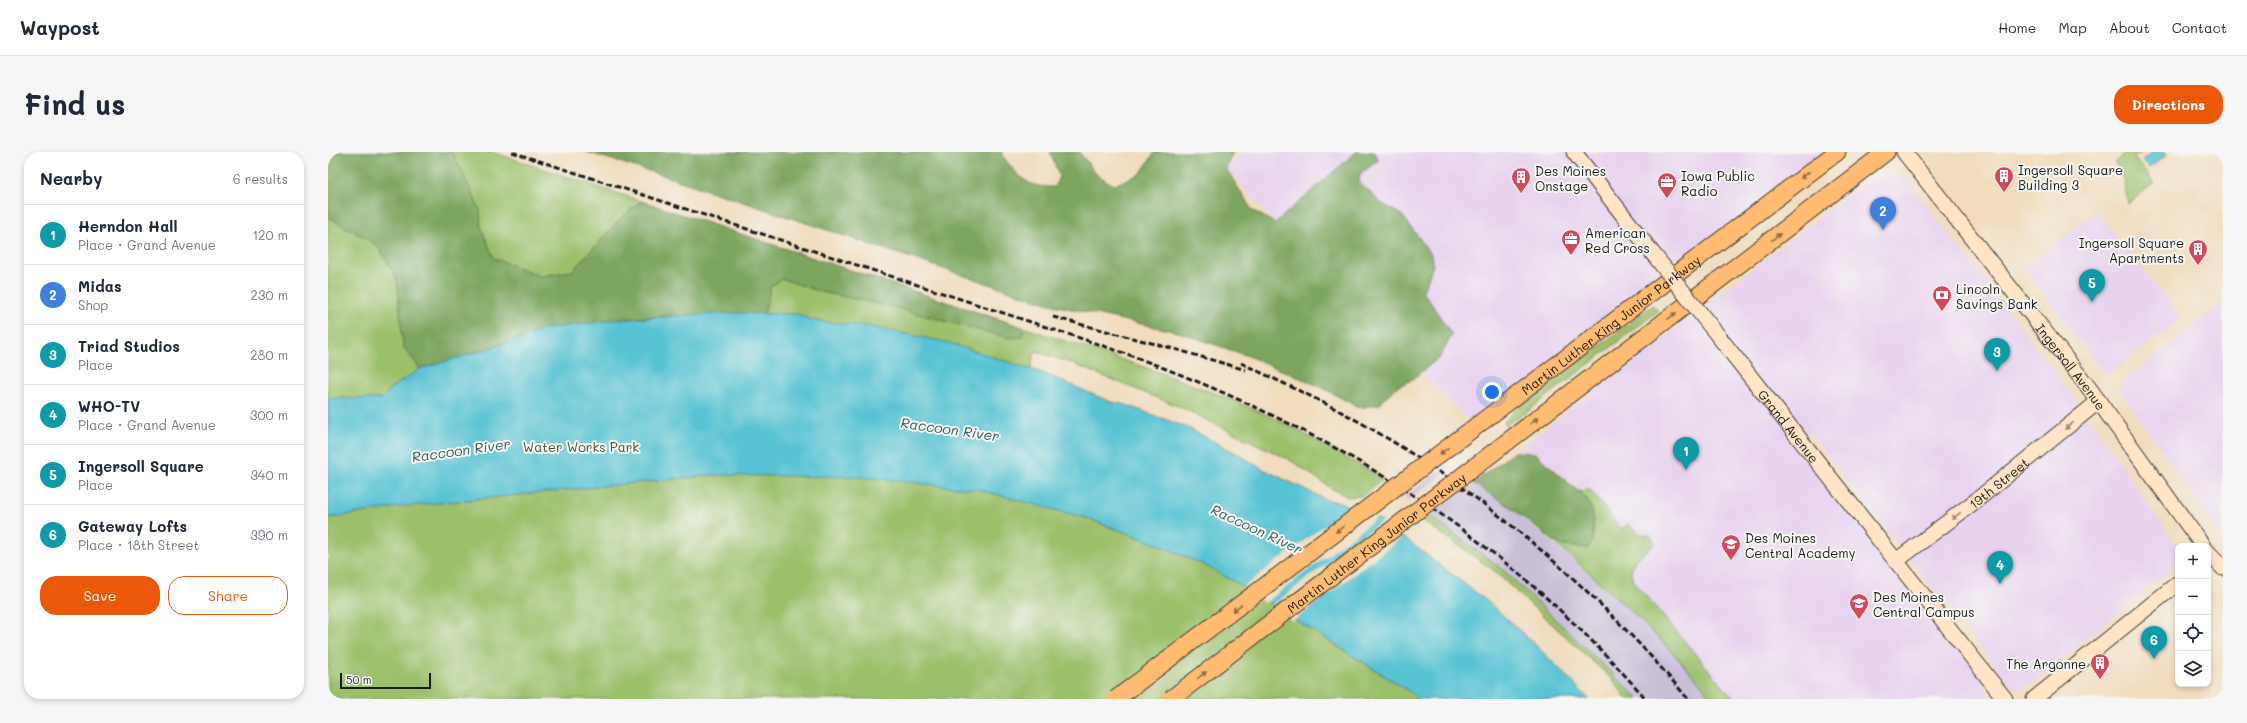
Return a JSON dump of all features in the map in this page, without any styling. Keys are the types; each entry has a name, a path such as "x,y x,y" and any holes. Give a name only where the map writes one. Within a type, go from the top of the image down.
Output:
{"main road":[{"name":"Grand Avenue","path":"1574,152 2005,699"},
{"name":"Martin Luther King Junior Parkway","path":"1116,699 1836,152"},
{"name":"Martin Luther King Junior Parkway","path":"1171,699 1886,152"},
{"name":"Ingersoll Avenue","path":"1904,152 2099,401 2201,543"},
{"name":"19th Street","path":"1896,561 1978,499 2099,401"},
{"name":"Ingersoll Avenue","path":"2211,556 2223,568"},
{"path":"2034,699 2175,585"}],"shaded area":[{"path":"1245,152 1837,152 1475,427 1275,223 1226,168"},
{"path":"1880,171 1907,179 2078,402 2175,543 2175,564 2167,573 2028,686 2017,690 2000,672 1810,433 1801,441 1976,663 1990,699 1713,699 1677,655 1649,627 1585,569 1633,550 1587,499 1555,469 1535,453 1514,452"},
{"path":"2097,211 2182,318 2109,374 2103,372 2025,268"},
{"path":"2223,303 2223,537 2119,389 2122,382"},
{"path":"1445,465 1451,468 1408,501 1403,497"},
{"path":"1473,483 1509,506 1611,592 1677,655 1713,699 1639,699 1500,567 1429,516"}],"green space":[{"name":"Water Works Park","path":"328,152 492,152 1147,368 1230,399 1287,424 1384,479 1362,496 1348,497 1331,488 1290,460 1180,407 1068,362 1035,351 1001,494 1086,518 1157,544 1204,565 1237,583 1409,691 1417,699 328,699"},
{"path":"328,152 450,152 454,155 480,210 481,227 494,258 540,276 572,271 622,217 641,201 1021,327 1024,331 1022,337 1009,338 892,307 821,292 783,279 771,286 764,314 648,317 544,329 514,341 420,369 403,346 397,279 377,245 328,217"},
{"path":"586,152 1002,152 1002,155 1018,175 1030,183 1045,187 1055,187 1059,176 1050,152 1079,152 1097,175 1114,185 1140,174 1155,152 1233,152 1226,168 1252,210 1275,223 1356,152 1374,152 1379,160 1360,174 1359,182 1380,202 1402,215 1431,254 1433,266 1423,291 1452,335 1440,357 1411,380 1395,388 1380,404 1360,408 1321,387 1248,356 1178,332 1049,304 665,176"},
{"path":"2128,152 2142,152 2134,158 2154,183 2128,204 2124,182 2115,162"},
{"path":"1653,305 1658,311 1524,414 1506,425 1504,422 1514,411"},
{"path":"1514,452 1535,453 1587,499 1593,512 1593,541 1588,548 1564,546 1552,540 1509,506 1473,483"},
{"path":"1590,490 1621,529 1628,524 1640,534 1651,536 1655,544 1641,555 1634,563 1631,574 1633,581 1734,699 1713,699 1676,656 1636,616 1552,540 1564,546 1588,548 1593,535 1593,527 1587,503 1579,491"},
{"path":"1429,516 1500,567 1639,699 1627,699 1614,681 1492,569 1423,521"}],"water":[{"path":"2153,152 2165,152 2167,155 2149,168 2142,160"},
{"name":"Raccoon River","path":"730,313 797,314 811,320 866,326 946,342 1043,373 1111,402 1126,405 1186,427 1240,455 1259,467 1327,500 1340,502 1382,521 1487,601 1538,647 1589,699 1417,699 1409,691 1237,583 1204,565 1157,544 1086,518 980,490 861,477 714,475 399,507 328,518 328,398 382,399 391,388 420,369 514,341 544,329 612,320"}],"pier":[{"path":"1351,505 1378,517 1265,603 1242,588"},
{"path":"1384,520 1405,535 1293,621 1270,607"}],"railway":[{"path":"512,152 1104,346 1182,375 1258,408 1330,445 1399,486 1465,532 1528,582 1589,638 1646,699"},
{"path":"1053,317 1178,350 1246,370"},
{"path":"1241,363 1347,415 1395,443 1441,473 1487,506 1531,541 1573,578 1652,657 1688,699"}],"place":[{"name":"Ingersoll Square Building 3","path":"2004,193"},
{"name":"Des Moines Onstage","path":"1521,194"},
{"name":"Iowa Public Radio","path":"1667,199"},
{"name":"Midas","path":"1883,230"},
{"name":"American Red Cross","path":"1571,256"},
{"name":"Ingersoll Square Apartments","path":"2198,266"},
{"name":"Ingersoll Square","path":"2092,302"},
{"name":"Lincoln Savings Bank","path":"1942,312"},
{"name":"Triad Studios","path":"1997,371"},
{"name":"Herndon Hall","path":"1686,470"},
{"name":"Des Moines Central Academy","path":"1731,561"},
{"name":"WHO-TV","path":"2000,584"},
{"name":"Des Moines Central Campus","path":"1859,620"},
{"name":"Gateway Lofts","path":"2154,659"},
{"name":"The Argonne","path":"2100,680"}]}
